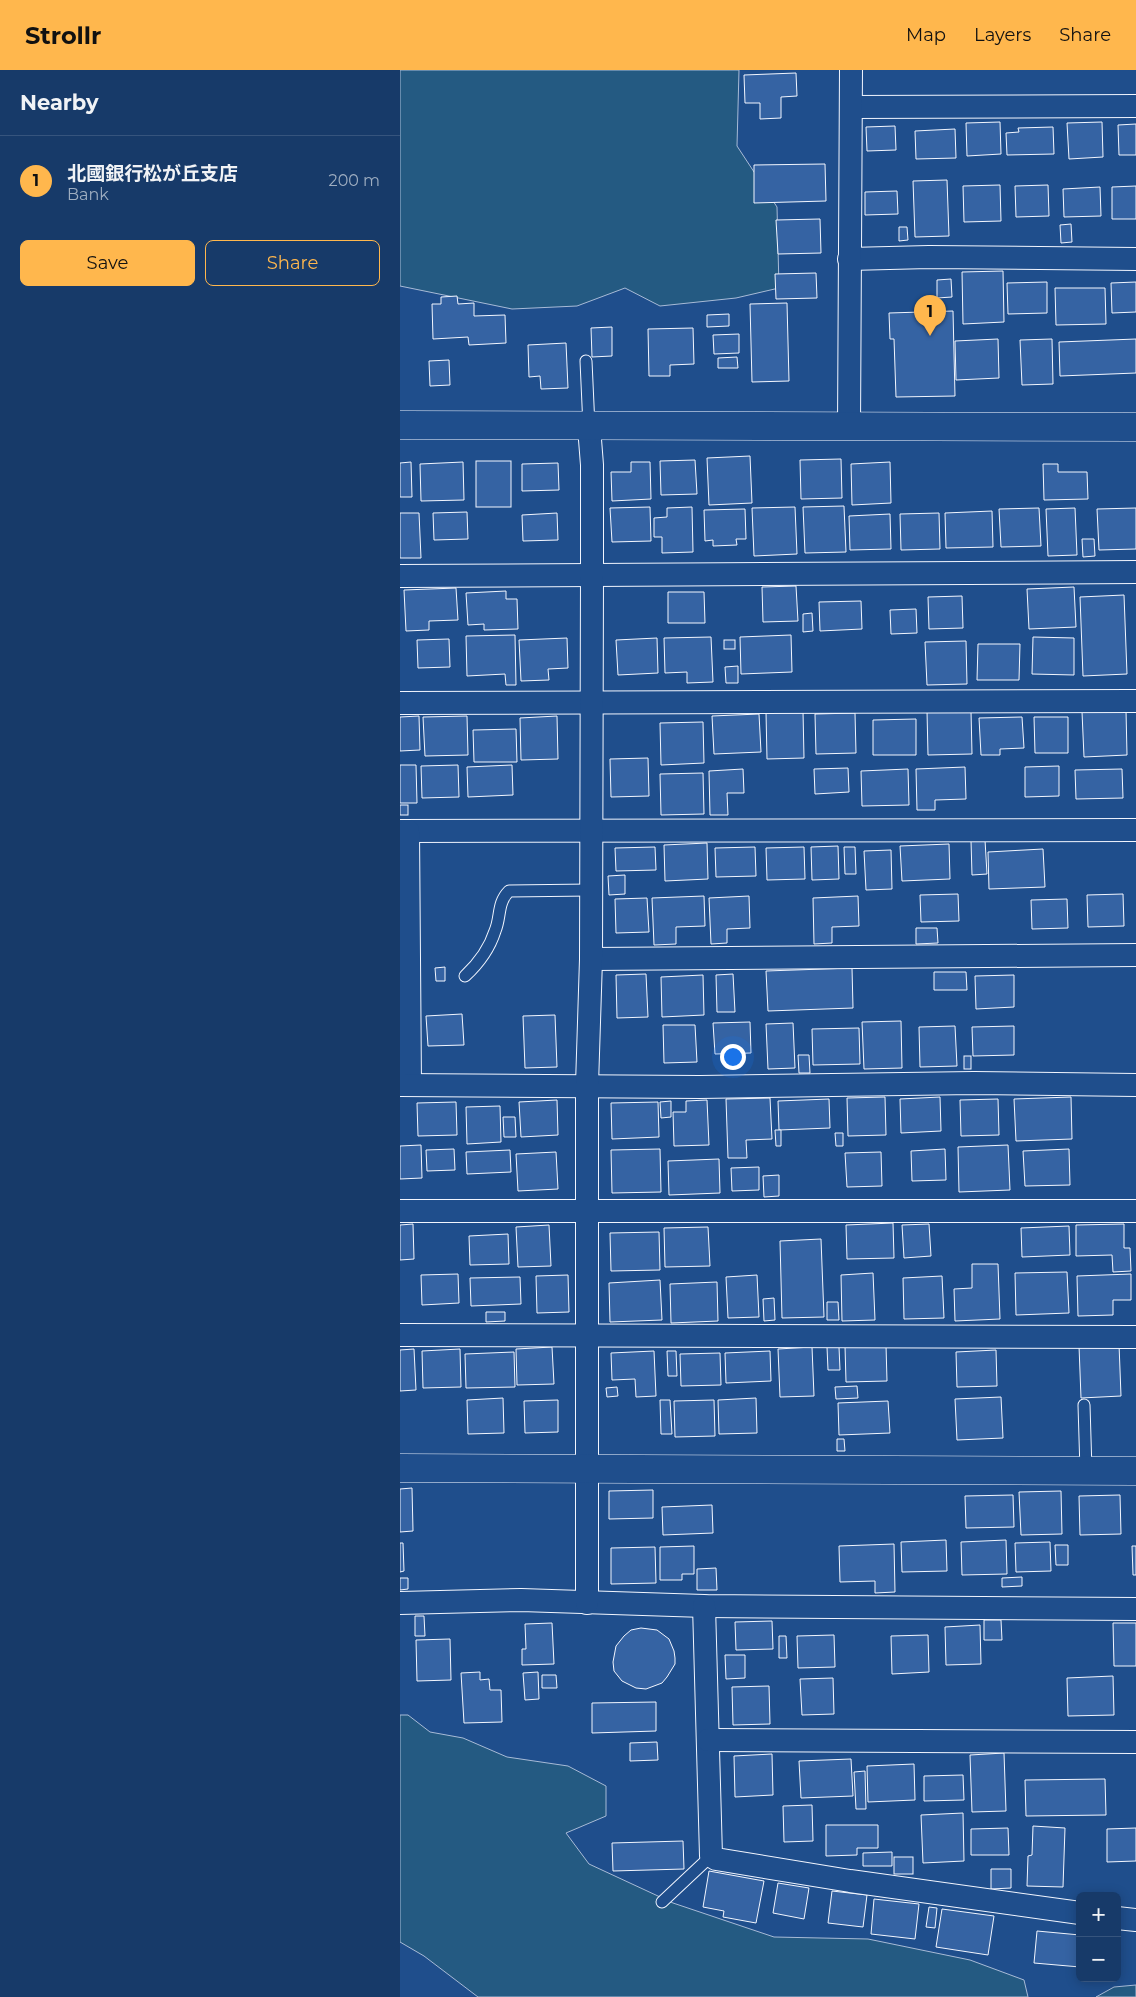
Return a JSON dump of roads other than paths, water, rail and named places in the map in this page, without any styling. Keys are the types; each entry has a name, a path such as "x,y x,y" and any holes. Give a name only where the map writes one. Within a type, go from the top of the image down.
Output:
{"street":[{"path":"849,426 851,70"},
{"path":"852,107 1136,106"},
{"path":"849,259 929,257 1136,259"},
{"path":"400,426 1136,427"},
{"path":"587,1603 587,1085 591,959 592,576 592,465 589,426"},
{"path":"400,576 1136,572"},
{"path":"400,703 591,704 1136,701"},
{"path":"1136,830 1056,832 404,831 405,1085 747,1087 974,1083 1136,1086"},
{"path":"591,959 1136,955"},
{"path":"400,1211 1136,1211"},
{"path":"400,1335 1136,1337"},
{"path":"400,1468 1136,1471"},
{"path":"400,1603 520,1600 704,1606 1136,1609"},
{"path":"704,1606 711,1856 716,1859 850,1881 1076,1912"},
{"path":"708,1740 1136,1742"},
{"path":"1121,1918 1136,1920"}],"lane":[{"path":"586,361 589,426"},
{"path":"464,976 484,955 496,930 502,898 509,891 590,890"},
{"path":"1084,1405 1086,1471"},
{"path":"662,1902 711,1856"}],"place":[{"name":"北國銀行松が丘支店","path":"930,336"}]}
